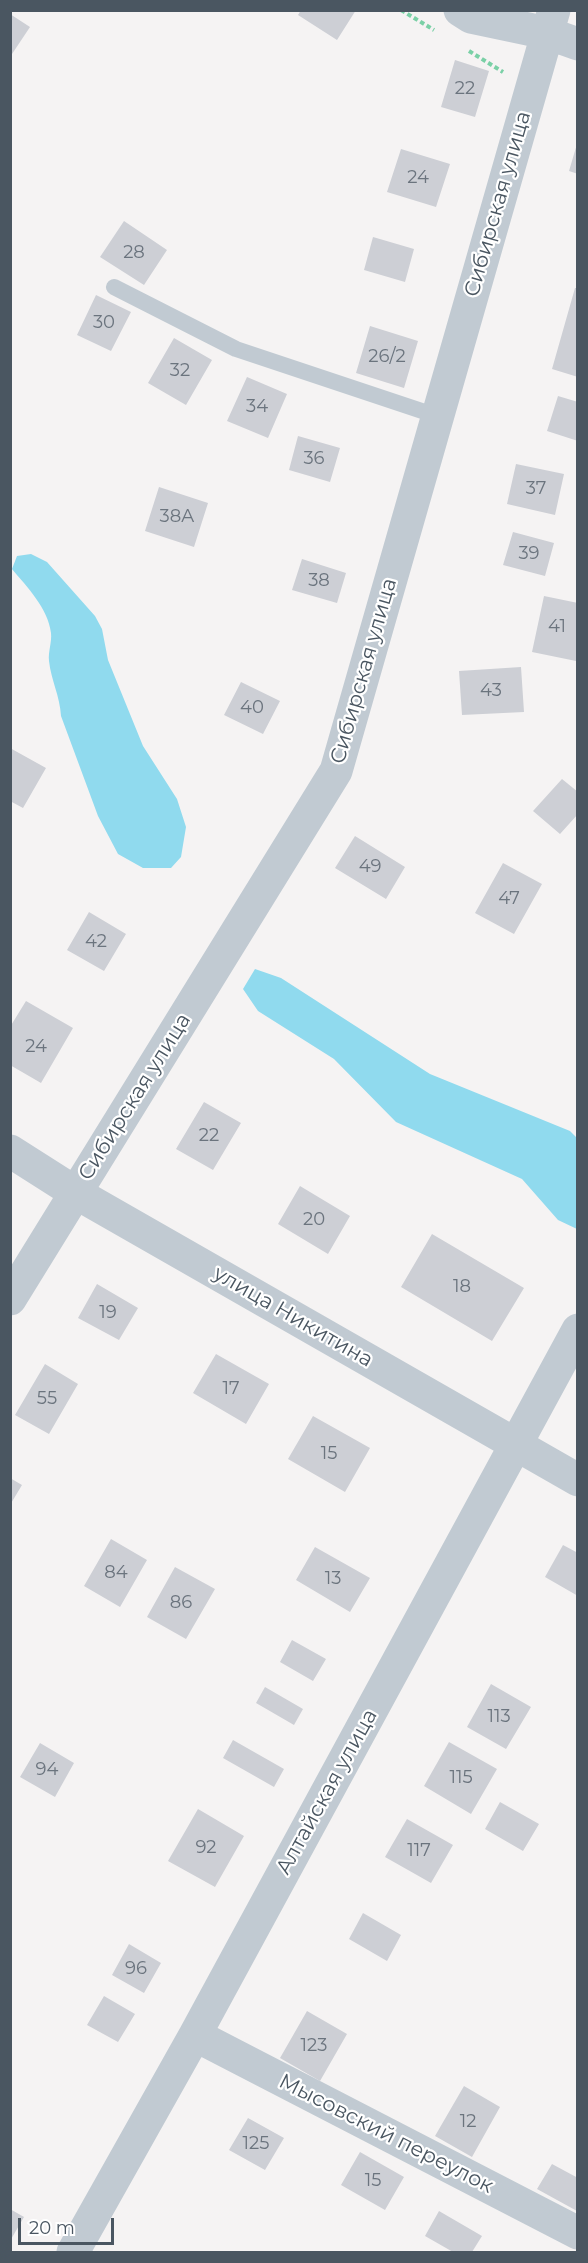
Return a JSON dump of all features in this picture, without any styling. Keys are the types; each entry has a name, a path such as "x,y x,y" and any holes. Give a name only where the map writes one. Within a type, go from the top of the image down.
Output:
{"street":[{"path":"460,10 471,17 550,22 578,44"},
{"name":"Сибирская улица","path":"10,1299 336,771 550,22"},
{"name":"улица Никитина","path":"10,1151 76,1193 578,1479"},
{"name":"Алтайская улица","path":"73,2253 195,2034 578,1330"},
{"name":"Мысовский переулок","path":"195,2034 578,2233"}],"lane":[{"path":"114,287 236,349 437,416"}],"water":[{"path":"31,554 47,562 95,616 102,629 108,660 143,746 177,799 186,827 181,857 171,868 143,868 118,854 98,816 61,716 49,661 51,636 46,615 36,598 12,569 17,556"},
{"path":"255,969 281,978 430,1074 570,1131 577,1138 577,1229 558,1220 522,1179 396,1122 334,1059 258,1011 243,989"}],"building":[{"path":"301,10 356,10 337,40 298,15"},
{"path":"10,14 30,27 10,57"},
{"path":"455,60 489,71 475,117 441,107"},
{"path":"578,144 578,174 569,171"},
{"path":"401,149 450,164 436,207 387,192"},
{"path":"124,221 167,250 144,285 100,257"},
{"path":"373,237 414,249 405,282 364,270"},
{"path":"575,288 578,288 578,377 552,369"},
{"path":"96,295 131,312 111,351 77,335"},
{"path":"370,326 418,341 404,388 356,373"},
{"path":"174,338 212,360 186,405 148,383"},
{"path":"247,377 287,394 268,438 227,421"},
{"path":"558,396 578,402 578,441 547,431"},
{"path":"298,436 340,448 330,482 289,470"},
{"path":"516,464 564,474 555,515 507,504"},
{"path":"159,487 208,503 194,547 145,531"},
{"path":"513,532 554,543 545,576 503,565"},
{"path":"302,559 346,573 337,603 292,590"},
{"path":"544,596 578,603 576,661 532,652"},
{"path":"521,667 524,712 462,715 459,671"},
{"path":"241,682 280,701 263,734 224,715"},
{"path":"10,748 46,768 23,808 10,801"},
{"path":"562,779 578,792 578,814 560,834 533,811"},
{"path":"355,836 405,867 386,899 335,868"},
{"path":"503,863 542,884 514,934 475,913"},
{"path":"89,912 126,934 104,971 67,950"},
{"path":"26,1001 73,1028 41,1083 10,1065 10,1027"},
{"path":"204,1102 241,1123 213,1170 176,1149"},
{"path":"300,1186 350,1216 328,1254 278,1224"},
{"path":"432,1234 524,1288 492,1341 401,1287"},
{"path":"97,1284 138,1308 119,1340 78,1318"},
{"path":"216,1354 269,1384 246,1424 193,1393"},
{"path":"45,1364 78,1384 49,1434 15,1415"},
{"path":"313,1416 370,1448 345,1492 288,1459"},
{"path":"10,1478 22,1485 10,1505"},
{"path":"111,1539 147,1560 120,1607 84,1586"},
{"path":"563,1545 578,1553 578,1596 545,1577"},
{"path":"315,1547 370,1578 350,1612 296,1580"},
{"path":"175,1567 215,1589 186,1639 147,1617"},
{"path":"292,1640 326,1659 313,1681 280,1662"},
{"path":"491,1684 531,1707 506,1749 467,1727"},
{"path":"265,1687 303,1709 294,1725 256,1703"},
{"path":"233,1740 284,1769 274,1787 223,1758"},
{"path":"449,1742 497,1769 471,1814 424,1786"},
{"path":"40,1743 74,1763 55,1797 20,1777"},
{"path":"500,1802 539,1824 523,1851 485,1829"},
{"path":"198,1809 244,1836 215,1887 168,1861"},
{"path":"407,1819 453,1845 431,1883 385,1857"},
{"path":"363,1913 401,1935 387,1961 349,1939"},
{"path":"129,1944 161,1963 144,1993 112,1975"},
{"path":"104,1996 135,2014 118,2042 87,2025"},
{"path":"307,2011 347,2034 320,2081 280,2058"},
{"path":"464,2086 500,2107 472,2157 435,2136"},
{"path":"248,2118 284,2138 265,2170 229,2150"},
{"path":"360,2152 404,2177 385,2210 341,2185"},
{"path":"552,2164 578,2178 577,2211 537,2189"},
{"path":"10,2209 24,2217 10,2241"},
{"path":"439,2211 482,2236 472,2252 453,2252 425,2236"}]}
